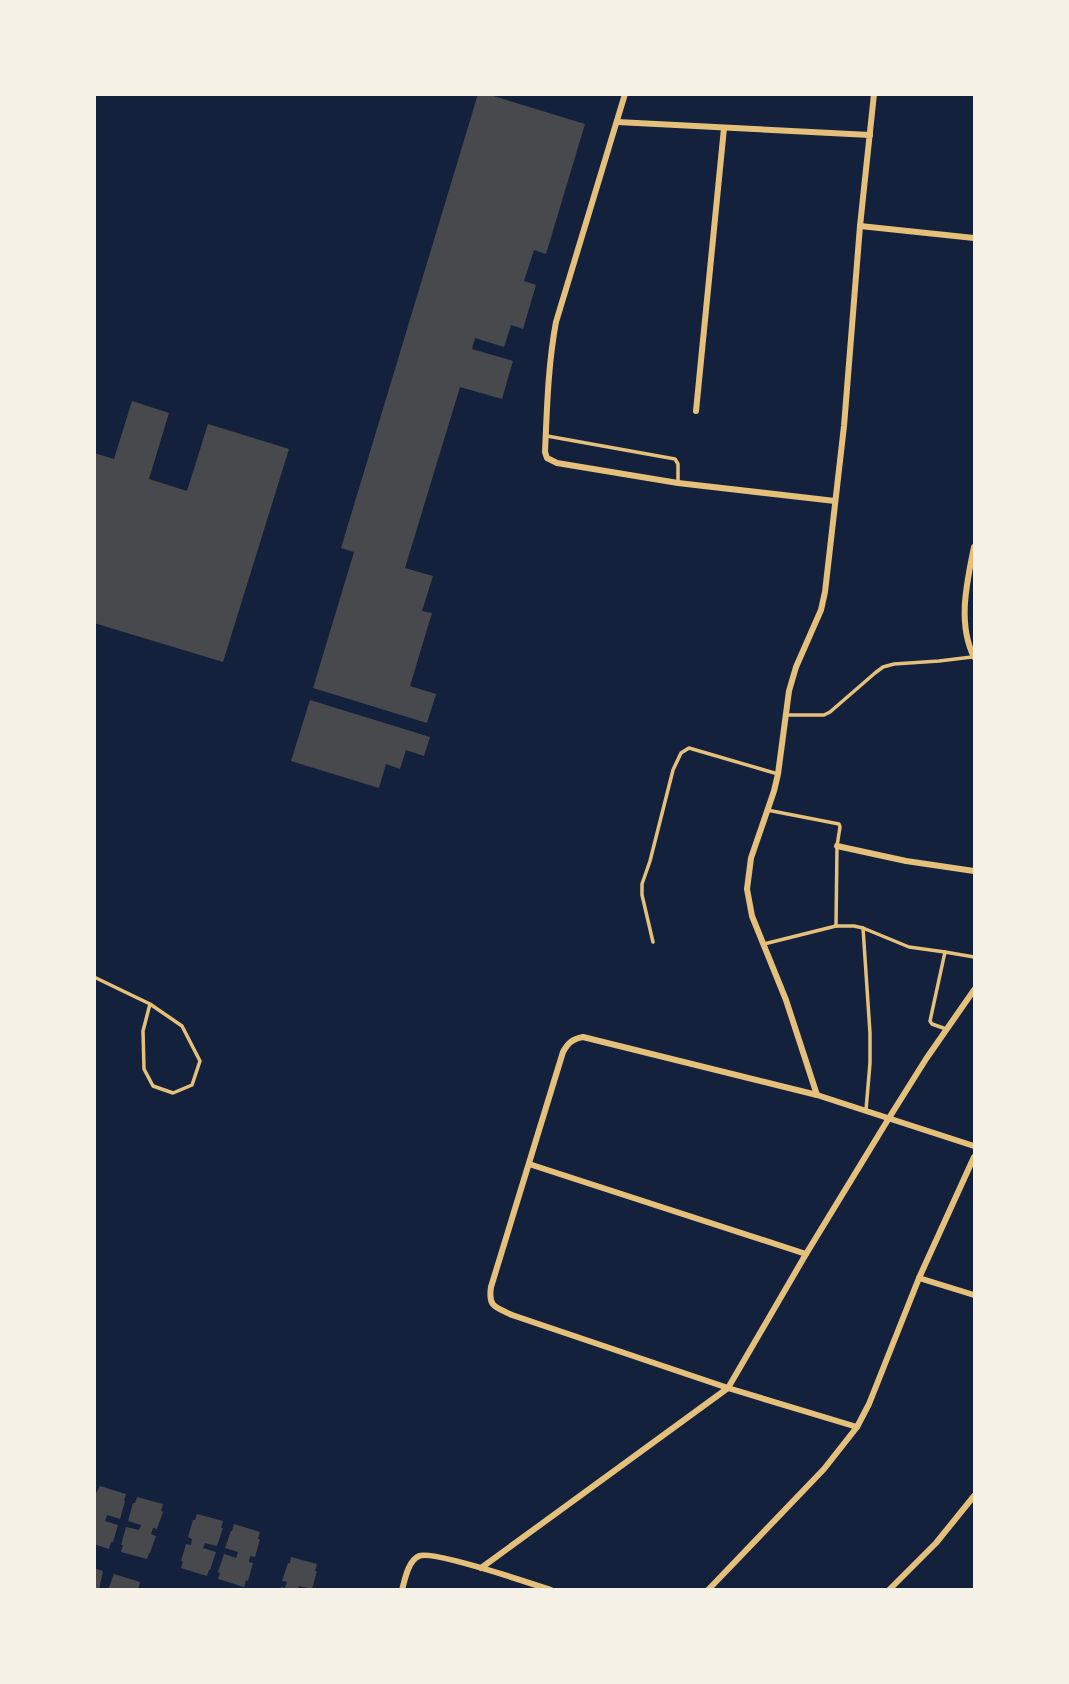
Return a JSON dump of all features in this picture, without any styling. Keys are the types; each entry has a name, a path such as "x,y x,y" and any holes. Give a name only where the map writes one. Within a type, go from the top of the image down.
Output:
{"street":[{"path":"625,94 556,322 551,350 545,452 547,458 557,463 678,483 835,501"},
{"path":"817,1095 786,1000 752,916 747,889 751,858 778,774 789,691 796,667 821,610 825,592 844,426 874,94"},
{"path":"617,122 870,135"},
{"path":"696,411 724,128"},
{"path":"860,226 975,238"},
{"path":"975,547 964,617 965,634 975,657"},
{"path":"836,846 906,861 975,871"},
{"path":"481,1568 728,1388 889,1118 926,1059 975,990"},
{"path":"857,1427 728,1388 512,1315 493,1305 489,1298 491,1287 564,1052 568,1043 583,1037 817,1095 975,1146"},
{"path":"708,1590 824,1469 857,1427 869,1404 919,1278 975,1157"},
{"path":"529,1164 806,1254"},
{"path":"919,1278 975,1296"},
{"path":"889,1590 936,1543 975,1496"},
{"path":"402,1590 411,1562 428,1555 551,1590"},
{"path":"518,1590 520,1580"}],"lane":[{"path":"546,436 675,459 678,464 678,483"},
{"path":"785,715 817,715 830,712 875,673 894,664 975,657"},
{"path":"653,942 642,884 673,769 681,752 689,748 778,774"},
{"path":"767,810 838,823 836,926"},
{"path":"764,944 836,926 854,926 909,947 975,957"},
{"path":"863,928 870,1033 866,1110"},
{"path":"945,952 930,1021 948,1030"},
{"path":"94,977 150,1004 182,1026 200,1061 192,1085 173,1093 153,1086 144,1069 143,1031 150,1004"}],"building":[{"path":"478,94 487,94 585,124 546,254 534,250 524,281 536,285 523,329 511,325 504,347 475,338 472,349 513,361 502,399 460,387 405,568 433,576 422,611 432,613 410,686 436,694 427,723 313,688 354,552 341,548"},
{"path":"132,401 169,413 149,479 187,491 208,424 289,449 223,662 94,623 94,453 114,459"},
{"path":"310,700 430,737 424,756 406,750 400,769 386,764 379,788 291,761"},
{"path":"100,1486 126,1494 120,1519 107,1515 105,1521 118,1525 109,1549 94,1544 94,1497"},
{"path":"137,1497 163,1504 157,1529 153,1528 151,1534 156,1536 147,1559 121,1552 126,1527 139,1530 141,1525 128,1521"},
{"path":"197,1514 223,1521 217,1546 205,1543 203,1548 216,1552 207,1576 181,1568 186,1544 191,1545 192,1539 188,1537"},
{"path":"234,1524 260,1532 255,1557 250,1556 249,1562 253,1563 244,1587 218,1579 224,1554 236,1558 238,1552 225,1548"},
{"path":"291,1557 317,1564 312,1589 299,1586 298,1590 280,1590 281,1587 285,1588 287,1582 282,1581"},
{"path":"94,1568 103,1571 99,1590 94,1590"},
{"path":"114,1574 140,1582 138,1590 108,1590"}]}
